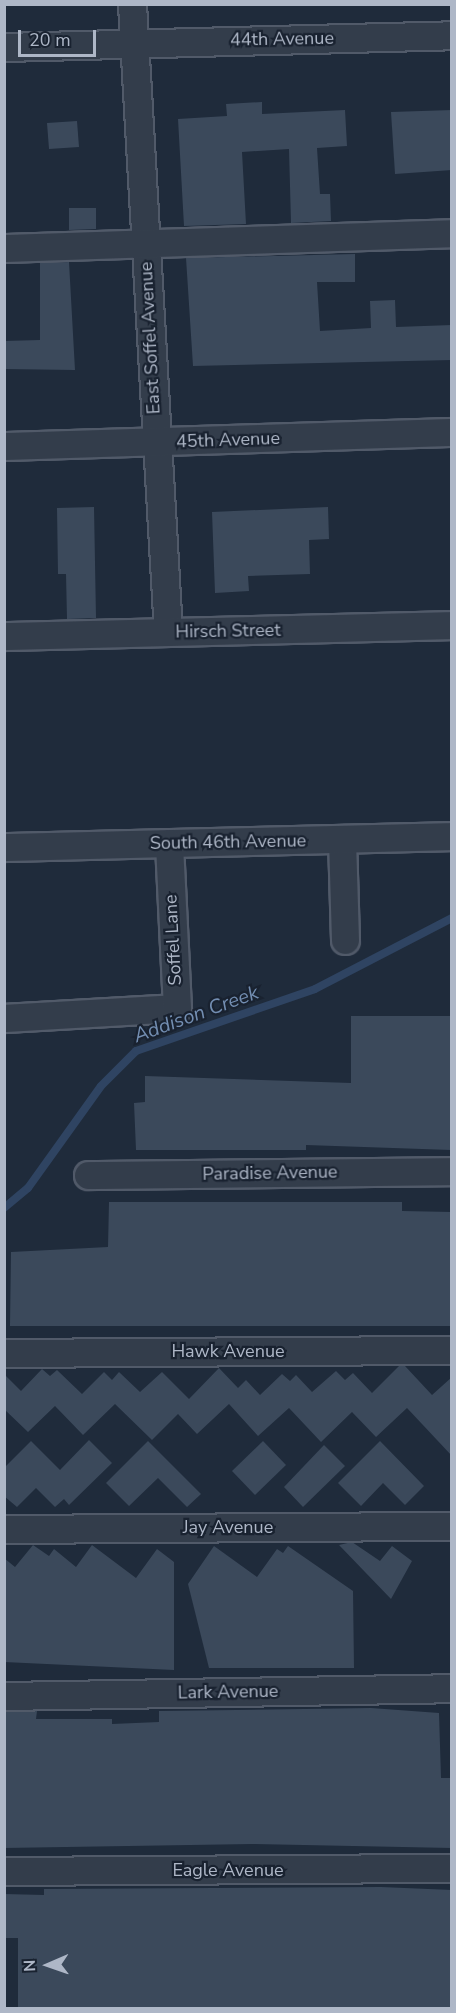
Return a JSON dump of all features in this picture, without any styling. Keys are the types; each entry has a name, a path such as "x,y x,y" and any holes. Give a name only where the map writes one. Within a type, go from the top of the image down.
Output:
{"street":[{"name":"East Soffel Avenue","path":"132,4 168,632"},
{"name":"44th Avenue","path":"4,47 452,35"},
{"path":"4,248 452,233"},
{"name":"45th Avenue","path":"4,446 452,432"},
{"name":"Hirsch Street","path":"4,636 452,625"},
{"name":"South 46th Avenue","path":"4,847 452,836"},
{"path":"342,839 345,940"},
{"name":"Soffel Lane","path":"4,1018 177,1008 169,843"},
{"name":"Paradise Avenue","path":"88,1175 452,1171"},
{"name":"Hawk Avenue","path":"4,1353 452,1350"},
{"name":"Jay Avenue","path":"4,1529 452,1526"},
{"name":"Lark Avenue","path":"4,1696 452,1688"},
{"name":"Eagle Avenue","path":"4,1871 452,1868"}],"building":[{"path":"262,102 262,114 345,110 347,146 317,148 320,194 330,194 331,221 291,223 289,149 242,152 246,224 184,226 178,119 227,116 226,104"},
{"path":"452,110 452,170 395,174 391,112"},
{"path":"77,121 79,147 49,149 47,123"},
{"path":"69,208 96,208 96,229 69,230"},
{"path":"355,254 355,282 317,282 320,331 371,328 370,301 395,300 396,327 452,325 452,360 193,366 186,258"},
{"path":"69,262 75,370 4,369 4,341 40,340 40,263"},
{"path":"94,507 96,618 67,619 66,574 58,574 57,508"},
{"path":"328,507 329,539 309,540 310,574 248,576 249,591 215,593 212,512"},
{"path":"351,1016 452,1016 451,1150 306,1145 306,1150 136,1150 134,1103 145,1102 145,1076 351,1083"},
{"path":"109,1202 402,1202 402,1211 452,1212 452,1326 10,1326 11,1252 108,1247"},
{"path":"399,1366 405,1366 432,1395 452,1377 452,1456 407,1408 376,1437 352,1412 321,1442 289,1408 258,1436 229,1404 197,1434 178,1414 152,1440 115,1404 83,1435 55,1406 28,1432 4,1409 4,1374 21,1391 42,1369 50,1376 57,1370 82,1394 104,1372 112,1380 119,1372 140,1392 162,1372 189,1399 219,1368 238,1388 246,1380 260,1395 282,1374 290,1381 296,1375 312,1392 336,1371 345,1380 353,1373 372,1393"},
{"path":"89,1440 112,1463 69,1505 64,1499 55,1507 36,1488 17,1507 4,1496 4,1468 31,1441 60,1470"},
{"path":"148,1441 201,1494 187,1507 158,1478 129,1506 106,1483"},
{"path":"263,1441 286,1465 255,1495 232,1471"},
{"path":"380,1441 424,1486 405,1505 383,1483 361,1506 338,1483"},
{"path":"324,1445 345,1466 303,1507 284,1487"},
{"path":"352,1542 380,1561 392,1546 412,1561 391,1599 339,1545"},
{"path":"33,1545 49,1556 54,1549 76,1567 92,1545 136,1578 157,1549 174,1562 174,1670 4,1662 4,1558 15,1567"},
{"path":"214,1546 257,1577 277,1549 283,1553 288,1546 353,1591 354,1668 209,1668 188,1584"},
{"path":"371,1708 439,1713 441,1778 452,1778 452,1848 252,1844 4,1848 4,1712 37,1711 36,1719 112,1719 112,1724 159,1722 159,1711"},
{"path":"381,1887 452,1890 452,2008 18,2008 18,1938 4,1938 4,1894 44,1895 44,1889"}],"waterway":[{"name":"Addison Creek","path":"4,1208 28,1188 101,1086 136,1051 315,989 452,918"}]}
